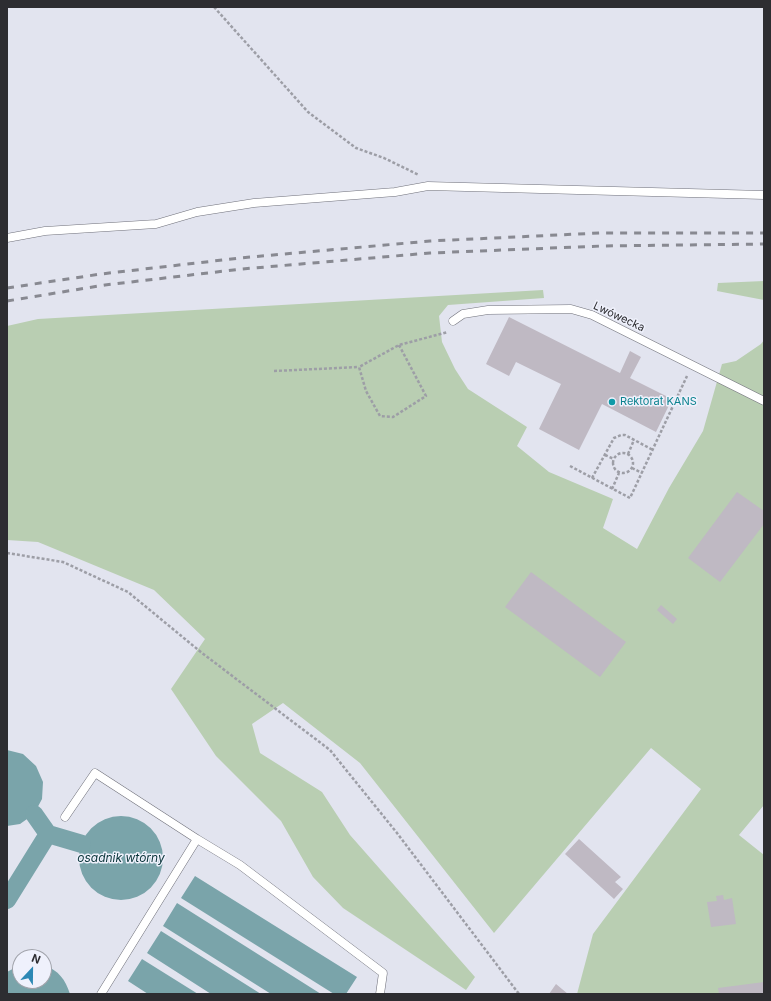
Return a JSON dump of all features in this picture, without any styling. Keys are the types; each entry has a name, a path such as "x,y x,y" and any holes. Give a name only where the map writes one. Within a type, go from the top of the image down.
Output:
{"lane":[{"path":"7,238 45,231 156,224 197,212 254,203 395,192 428,186 764,195"},
{"name":"Lwówecka","path":"453,321 464,314 488,310 571,309 592,315 764,402"},
{"path":"65,817 95,772 197,839 240,865 383,973 380,994"},
{"path":"100,994 197,839"}],"path":[{"path":"214,7 308,112 356,148 384,158 418,174 428,186"},
{"path":"274,371 359,367 399,345 452,330"},
{"path":"359,367 366,391 380,416 393,417 426,396 399,345"},
{"path":"570,466 630,498 688,376"},
{"path":"592,478 614,438 617,436 625,435 653,450"},
{"path":"628,454 634,440"},
{"path":"619,473 613,467 614,459 617,455 628,454"},
{"path":"619,473 628,472 632,468 632,459 628,454"},
{"path":"605,455 614,459"},
{"path":"632,468 642,473"},
{"path":"612,489 619,473"},
{"path":"7,553 63,562 128,592 202,653 330,750 397,834 519,994"}],"green space":[{"path":"764,281 764,300 717,291 718,283"},
{"path":"543,290 544,298 448,305 439,316 442,342 455,369 468,389 527,427 517,446 549,472 613,499 603,528 637,549 669,488 703,431 722,364 736,361 761,344 764,340 764,805 739,835 764,855 764,994 577,994 593,934 701,789 651,748 494,933 360,763 283,703 252,724 260,753 322,792 350,835 475,977 466,990 343,908 313,877 281,821 216,756 171,689 205,639 154,590 38,542 7,540 7,326 38,319"}],"water":[{"path":"7,750 23,754 36,766 43,782 42,799 34,814 20,824 7,826"},
{"name":"osadnik wtórny","path":"121,816 137,819 151,828 160,842 163,858 160,874 151,888 137,897 121,900 105,897 91,888 82,874 79,858 82,842 91,828 105,819"},
{"path":"195,876 357,977 346,994 334,994 181,898"},
{"path":"177,903 321,994 271,994 163,926"},
{"path":"161,931 261,994 211,994 147,953"},
{"path":"142,959 198,994 148,994 128,981"},
{"path":"12,969 12,989 52,989 52,969 61,976 70,994 7,994 7,972"}],"building":[{"name":"Rektorat KANS","path":"509,317 620,373 630,351 641,357 630,378 672,399 656,432 602,404 579,450 539,429 561,384 516,362 509,376 486,364"},
{"path":"737,492 764,511 764,524 720,582 688,558"},
{"path":"531,572 626,642 600,677 505,607"},
{"path":"661,605 677,619 673,624 657,610"},
{"path":"579,839 621,877 615,882 623,889 614,899 565,854"},
{"path":"723,895 724,900 732,898 736,924 711,927 707,902 717,901 716,896"},
{"path":"764,982 764,994 719,994 718,988"},
{"path":"556,984 568,994 549,994"}],"waterway":[{"path":"34,814 48,834 82,844"},
{"path":"7,900 48,834"}],"railway":[{"path":"7,288 101,274 240,258 430,241 600,233 764,233"},
{"path":"7,301 105,285 242,269 430,253 602,246 764,244"}],"place":[{"name":"Rektorat KANS","path":"612,402"}]}
